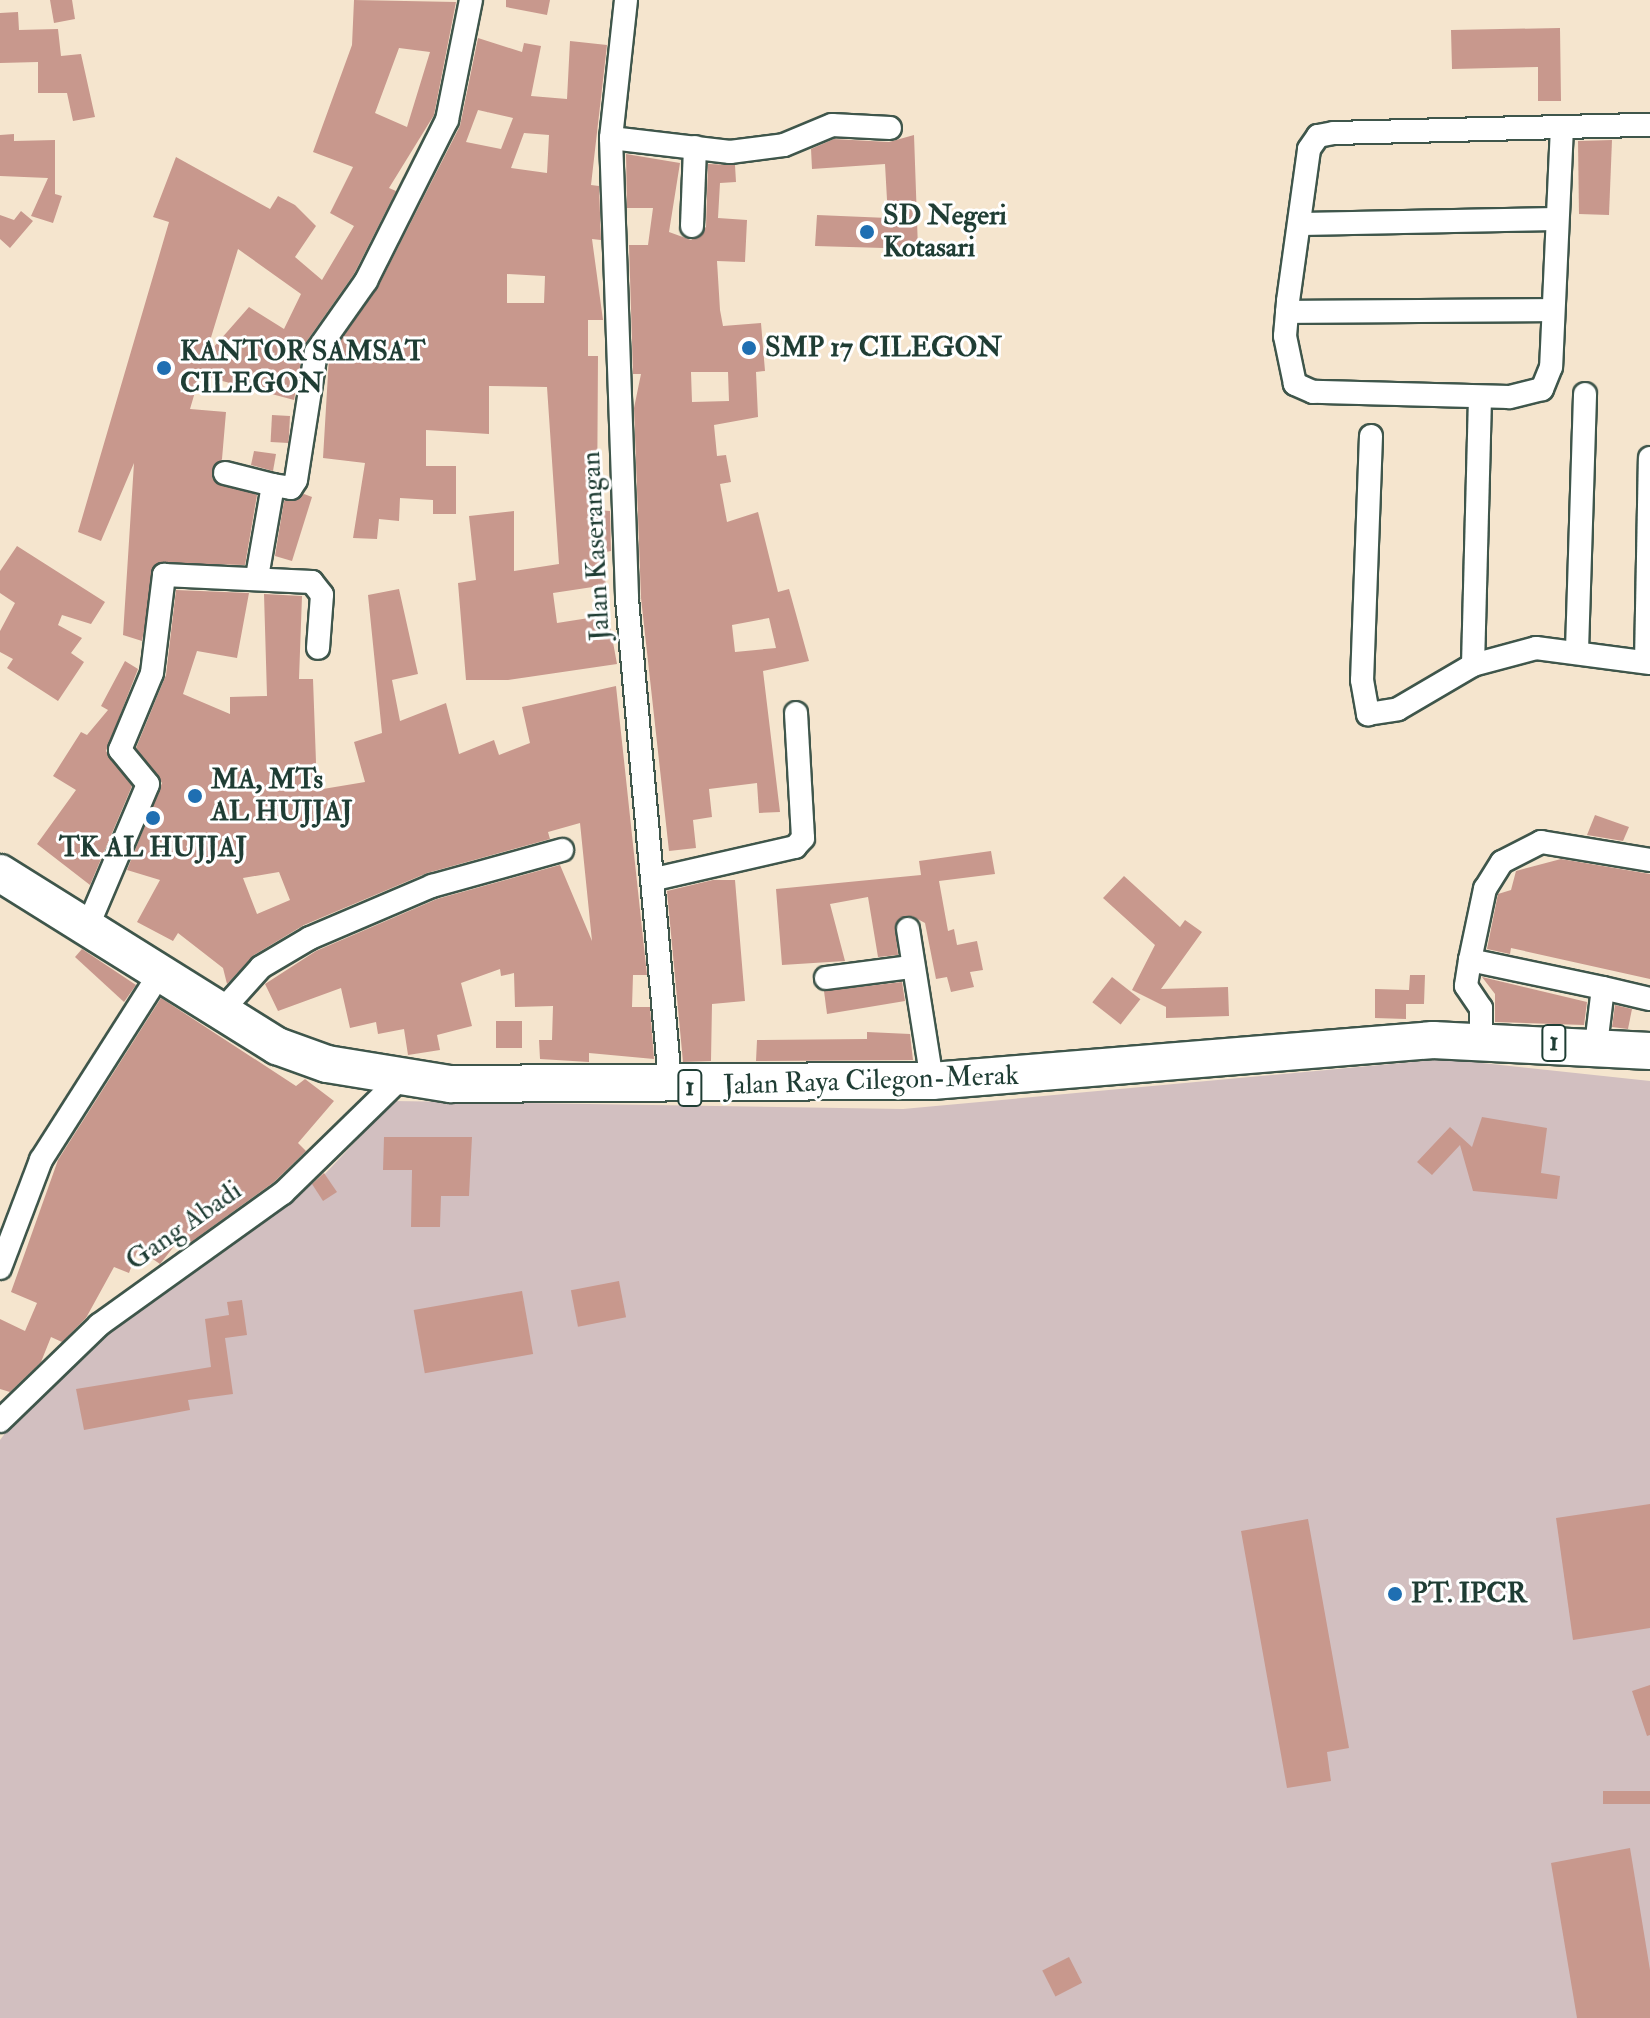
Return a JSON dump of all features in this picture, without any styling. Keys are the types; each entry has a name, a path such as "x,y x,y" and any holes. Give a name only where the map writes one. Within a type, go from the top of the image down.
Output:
{"highway":[{"name":"Jalan Raya Cilegon-Merak","path":"0,873 218,1015 327,1064 402,1077 527,1089 671,1088 932,1081 1457,1040 1596,1045 1650,1051"}],"street":[{"path":"225,473 273,485 294,484 316,352 366,281 447,120 471,0"},
{"name":"Jalan Kaserangan","path":"626,0 611,138 627,599 655,879 671,1088"},
{"path":"611,138 759,151 832,125 890,128"},
{"path":"1562,127 1549,378 1542,389 1509,397 1304,391 1292,373 1287,312 1309,149 1318,136 1562,127 1650,125"},
{"path":"692,226 695,147"},
{"path":"1300,224 1557,219"},
{"path":"1287,312 1552,310"},
{"path":"1577,650 1585,394"},
{"path":"1473,665 1480,403"},
{"path":"1371,436 1362,706 1375,717 1473,665 1536,648 1577,650 1648,662 1650,458"},
{"path":"257,577 273,485"},
{"path":"87,928 148,784 119,756 152,673 161,578 171,572 257,577 320,587 318,648"},
{"path":"655,879 795,847 803,838 796,713"},
{"path":"1457,1040 1481,1008 1466,986 1485,889 1515,853 1541,842 1650,860"},
{"path":"218,1015 261,967 310,938 432,886 562,850"},
{"path":"908,929 911,967 932,1081"},
{"path":"1470,960 1650,999"},
{"path":"826,978 911,967"},
{"path":"0,1265 41,1160 159,975"},
{"path":"1596,1045 1603,988"},
{"name":"Gang Abadi","path":"0,1421 99,1325 283,1193 402,1077"}],"shaded area":[{"path":"1445,1059 1650,1081 1650,2018 0,2018 0,1440 40,1387 142,1297 322,1177 394,1101 903,1109"}],"building":[{"path":"50,0 72,0 75,19 54,23"},
{"path":"354,0 456,2 434,115 389,188 396,191 354,274 304,345 294,400 200,375 190,409 226,412 222,459 212,478 257,495 245,565 157,563 142,641 123,635 134,463 101,541 78,532 169,222 153,217 176,157 270,209 278,196 295,205 316,226 295,257 322,280 354,226 330,213 353,167 313,152 352,45","holes":["399,48 430,52 407,127 375,113","238,249 301,294 284,329 249,307 205,357"]},
{"path":"506,0 550,0 547,15 506,7"},
{"path":"18,12 19,30 58,29 61,56 81,54 95,117 73,121 67,93 38,93 38,62 0,63 0,13"},
{"path":"1560,28 1561,101 1538,101 1538,67 1452,69 1451,30"},
{"path":"478,38 522,52 524,43 541,46 531,96 567,99 570,41 607,45 591,185 599,186 601,240 592,239 603,320 588,320 588,356 598,356 597,510 610,511 611,551 601,553 606,585 553,593 557,623 608,615 617,664 508,680 466,680 458,583 476,580 469,516 514,511 514,571 559,564 547,387 489,386 489,434 426,430 426,466 456,466 456,514 433,514 433,500 400,498 399,521 379,519 377,539 353,538 365,463 323,458 329,357 378,287 460,126","holes":["478,110 513,118 501,149 466,142","524,133 549,135 547,173 511,168","507,274 545,276 544,303 507,303"]},
{"path":"14,134 14,141 55,140 55,194 62,196 53,223 31,216 48,178 0,176 0,135"},
{"path":"914,135 918,249 815,246 817,215 888,218 885,164 812,169 811,149 834,139 889,142"},
{"path":"1612,140 1609,215 1579,214 1578,141"},
{"path":"626,154 680,163 669,232 691,240 706,227 708,164 735,165 736,182 720,183 718,218 747,220 745,262 717,261 720,310 723,326 761,323 765,371 756,372 758,417 714,425 717,456 726,455 731,482 720,484 727,522 758,512 778,592 789,589 809,661 763,671 780,812 759,813 757,783 709,789 712,817 693,820 696,848 669,851 641,598 634,408 641,374 633,374 629,245 648,245 653,208 627,208","holes":["691,372 728,372 729,401 692,402","769,618 776,648 735,652 732,625"]},
{"path":"21,211 33,221 10,248 0,239 0,215 14,220"},
{"path":"272,415 290,416 289,443 271,442"},
{"path":"254,451 276,454 273,471 251,465"},
{"path":"304,494 312,497 292,561 275,556 284,501"},
{"path":"17,546 105,602 91,624 62,615 58,625 82,638 71,653 84,662 58,701 7,668 13,659 0,652 0,631 15,603 0,593 0,571"},
{"path":"399,589 418,674 392,680 400,721 446,703 459,754 494,740 499,755 530,743 522,707 616,686 647,975 633,975 632,1007 650,1007 654,1059 589,1053 589,1062 540,1059 539,1040 552,1040 553,1006 515,1007 514,973 501,976 500,969 461,983 472,1026 437,1035 440,1050 408,1055 404,1029 378,1034 376,1022 350,1028 341,988 278,1011 265,984 316,951 437,899 560,865 592,941 580,823 548,832 550,839 427,873 304,925 254,955 227,984 223,968 178,933 173,941 137,922 160,880 127,870 162,783 136,748 166,675 176,590 249,593 237,658 197,651 183,694 230,714 230,697 267,696 264,594 302,596 299,679 313,679 317,790 365,782 354,742 382,733 368,595","holes":["279,872 290,900 257,914 243,878"]},
{"path":"125,661 138,669 106,751 132,786 90,885 37,844 76,790 53,776 81,732 87,735 108,710 101,706"},
{"path":"1595,815 1629,827 1623,841 1587,835"},
{"path":"991,851 995,874 939,881 948,931 954,929 957,945 977,941 983,970 970,972 974,987 951,992 947,977 936,979 925,923 912,916 895,925 898,955 878,957 868,897 830,904 845,961 782,965 776,889 921,875 919,861"},
{"path":"1561,859 1650,874 1650,979 1511,948 1510,954 1487,949 1498,894 1511,890 1516,871"},
{"path":"1124,876 1180,927 1185,920 1202,932 1161,989 1228,987 1229,1016 1166,1018 1166,1007 1132,990 1155,945 1103,898"},
{"path":"713,880 735,880 745,1001 712,1004 711,1061 683,1062 667,891"},
{"path":"82,949 136,985 124,1002 75,957"},
{"path":"1410,975 1425,975 1424,1004 1406,1004 1406,1019 1375,1018 1375,989 1409,990"},
{"path":"1112,977 1140,999 1121,1024 1092,1002"},
{"path":"1482,977 1587,1002 1584,1025 1495,1022 1495,994"},
{"path":"902,982 905,1001 827,1014 824,991"},
{"path":"161,998 296,1086 305,1079 334,1101 298,1143 306,1151 274,1182 191,1242 183,1235 160,1264 138,1249 129,1273 114,1267 86,1318 62,1342 51,1337 41,1362 10,1392 0,1389 0,1319 25,1331 37,1303 11,1292 58,1160"},
{"path":"1615,1005 1632,1009 1628,1029 1612,1027"},
{"path":"496,1021 522,1021 522,1048 496,1048"},
{"path":"867,1032 910,1034 913,1060 756,1061 757,1040 867,1039"},
{"path":"1482,1117 1547,1128 1541,1173 1560,1176 1557,1199 1473,1191 1460,1145 1432,1175 1417,1162 1450,1127 1472,1147"},
{"path":"384,1137 472,1137 469,1196 441,1196 440,1227 411,1227 412,1170 383,1170"},
{"path":"324,1173 337,1192 323,1201 312,1184"},
{"path":"619,1281 626,1317 578,1327 571,1290"},
{"path":"522,1291 533,1354 425,1373 414,1310"},
{"path":"242,1300 247,1335 225,1338 233,1394 188,1400 190,1410 84,1430 76,1389 211,1367 205,1319 229,1315 227,1302"},
{"path":"1650,1504 1650,1628 1573,1640 1556,1518"},
{"path":"1308,1519 1349,1748 1327,1752 1331,1781 1287,1788 1241,1531"},
{"path":"1650,1685 1650,1735 1647,1736 1632,1691"},
{"path":"1603,1791 1650,1791 1650,1804 1603,1804"},
{"path":"1630,1848 1650,1970 1650,2018 1577,2018 1551,1863"},
{"path":"1069,1957 1082,1983 1055,1996 1042,1971"}],"place":[{"name":"SD Negeri Kotasari","path":"867,232"},
{"name":"SMP 17 CILEGON","path":"749,348"},
{"name":"KANTOR SAMSAT CILEGON","path":"164,368"},
{"name":"MA, MTs AL HUJJAJ","path":"195,796"},
{"name":"TK AL HUJJAJ","path":"153,818"},
{"name":"PT. IPCR","path":"1395,1594"}]}
